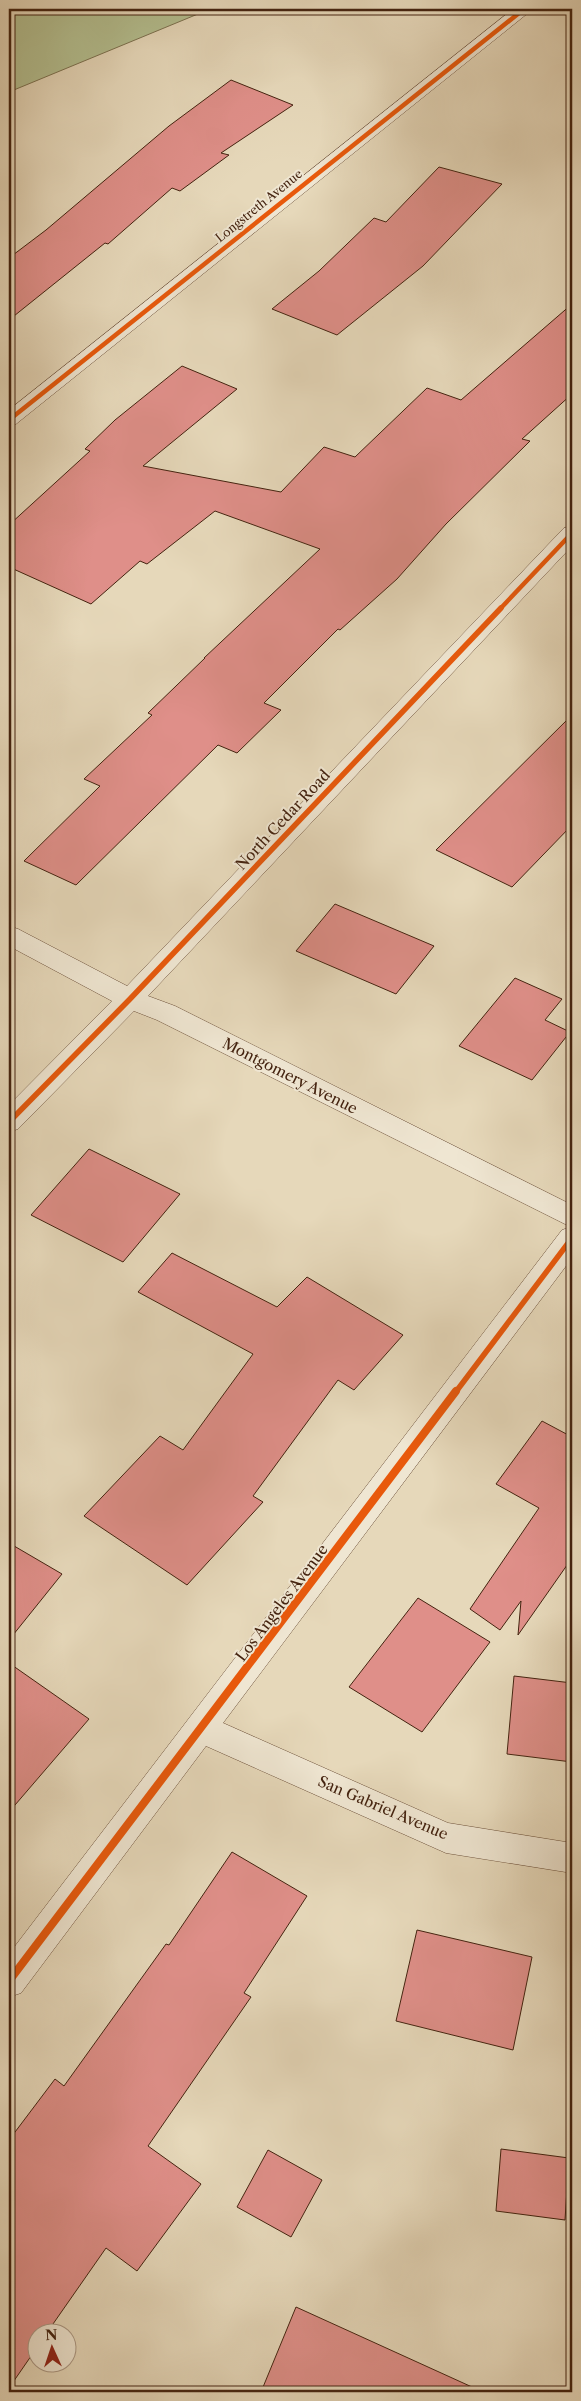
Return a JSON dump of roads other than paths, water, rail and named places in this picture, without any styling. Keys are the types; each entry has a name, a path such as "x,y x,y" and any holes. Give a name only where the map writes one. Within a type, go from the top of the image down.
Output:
{"street":[{"name":"Longstreth Avenue","path":"9,420 524,9"},
{"name":"North Cedar Road","path":"9,1122 130,999 572,533"},
{"name":"Montgomery Avenue","path":"9,935 130,999 174,1018 572,1217"},
{"name":"Los Angeles Avenue","path":"9,1982 572,1238"},
{"name":"San Gabriel Avenue","path":"202,1729 446,1838 572,1858"}]}
